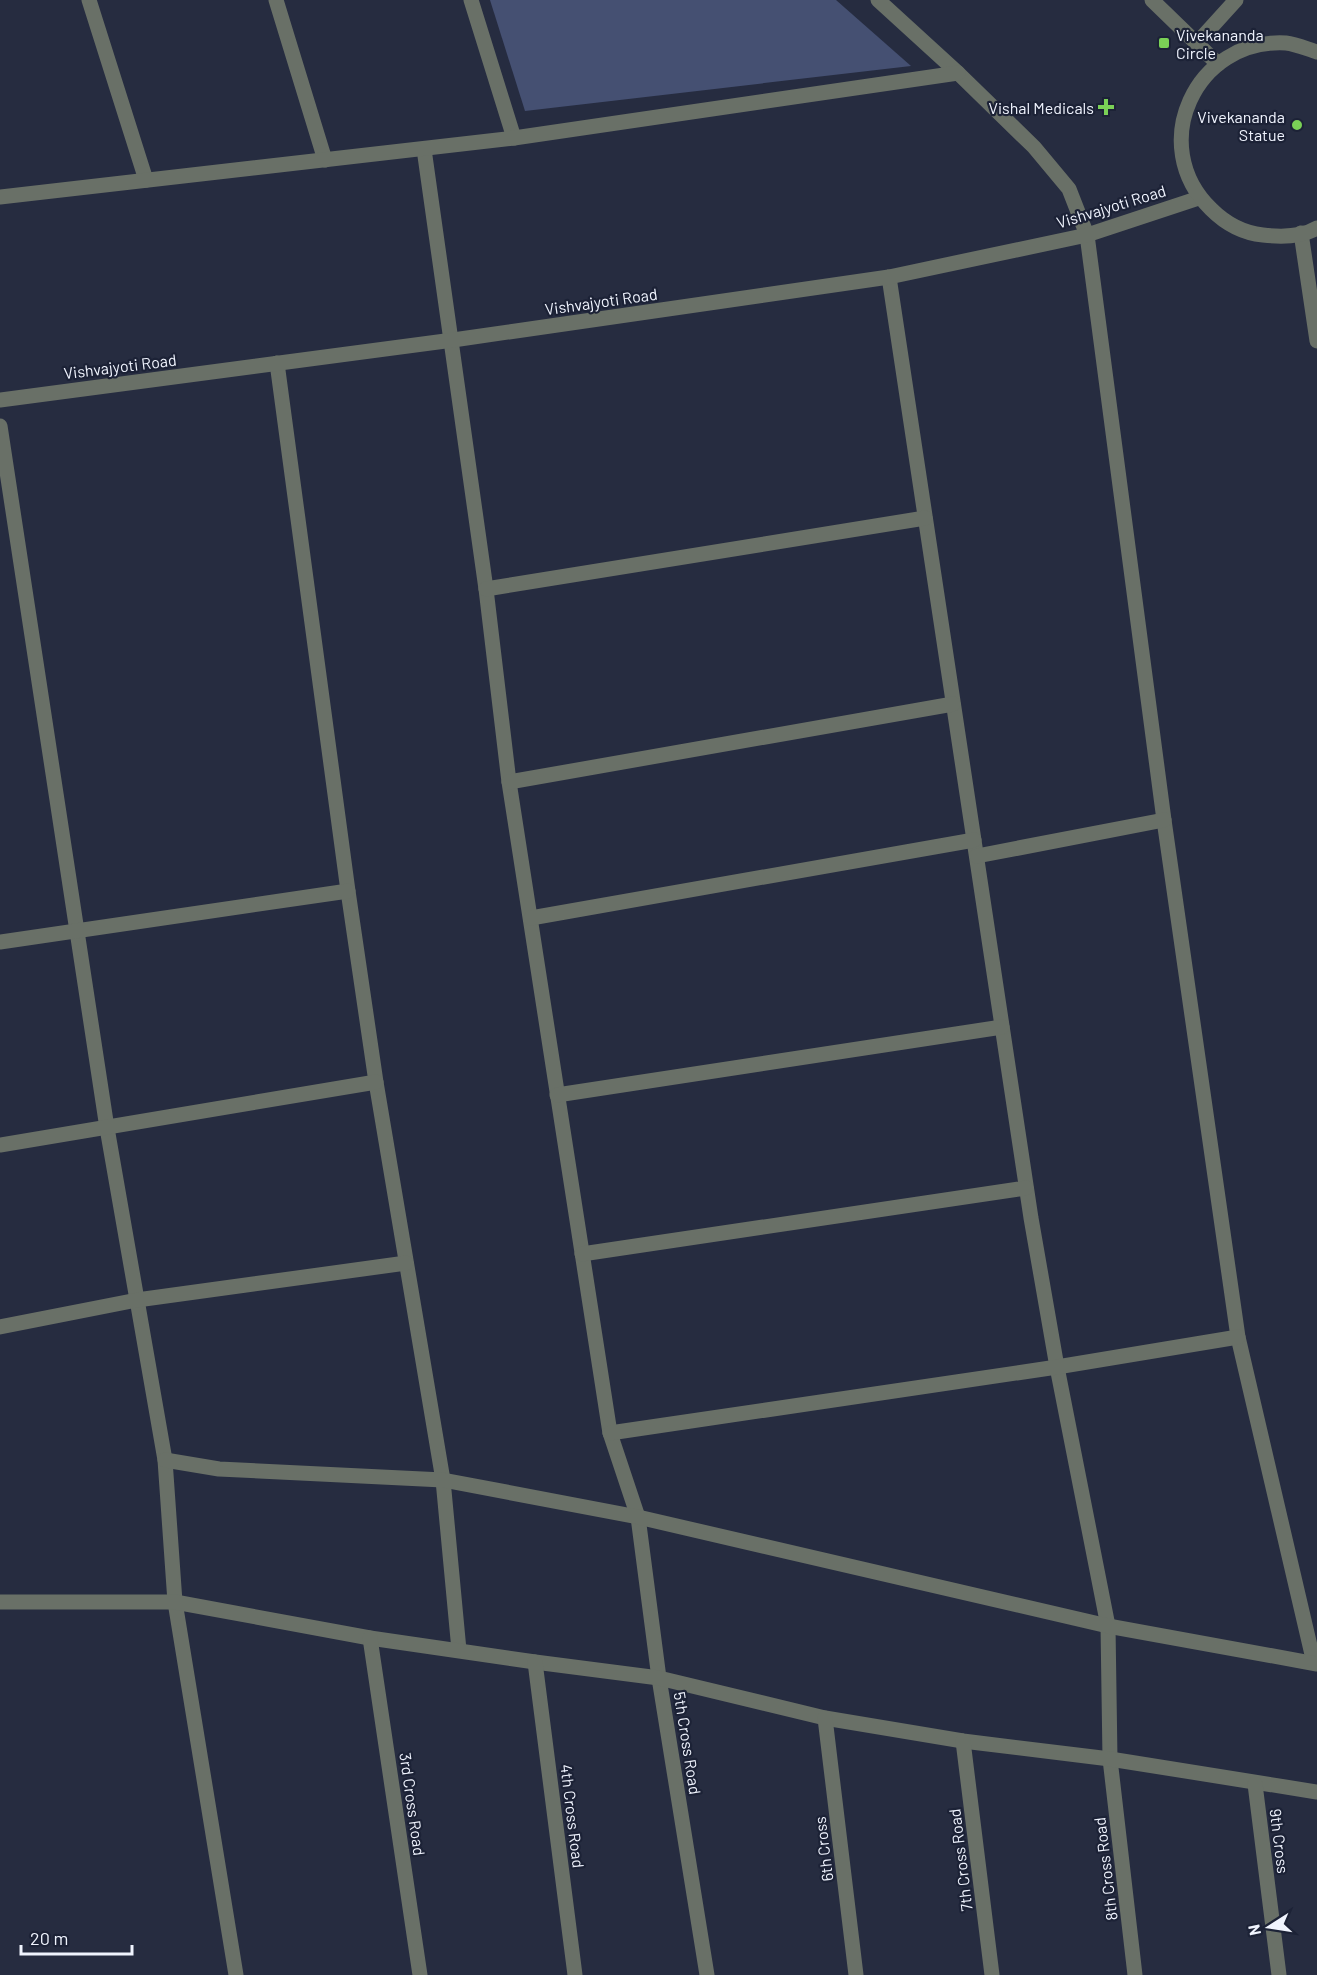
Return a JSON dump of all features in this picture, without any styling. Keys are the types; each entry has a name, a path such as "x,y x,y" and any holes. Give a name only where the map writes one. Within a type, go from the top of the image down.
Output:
{"street":[{"path":"89,0 146,180"},
{"path":"276,0 325,160"},
{"path":"471,0 514,138"},
{"path":"165,1460 219,1469 443,1480 638,1516 1108,1626 1316,1663 1238,1337 1164,820 1087,235 1069,189 1034,147 879,0"},
{"path":"1152,0 1218,64"},
{"path":"1197,43 1236,0"},
{"path":"1317,52 1287,43 1256,45 1226,57 1202,79 1186,106 1180,138 1185,170 1199,198 1222,220 1251,234 1282,237 1317,228"},
{"path":"0,197 514,138 958,73"},
{"name":"5th Cross Road","path":"424,149 453,340 509,782 610,1433 638,1516 659,1678 706,1975"},
{"name":"Vishvajyoti Road","path":"0,400 453,340 889,277 1087,235 1199,198"},
{"path":"1301,233 1317,341"},
{"name":"8th Cross Road","path":"889,277 1026,1188 1057,1367 1108,1626 1110,1759 1135,1975"},
{"path":"277,363 375,1082 443,1480 459,1650"},
{"path":"0,426 107,1128 165,1460 175,1602 236,1975"},
{"path":"486,589 925,518"},
{"path":"509,782 953,704"},
{"path":"977,856 1164,820"},
{"path":"531,918 974,840"},
{"path":"0,942 348,891"},
{"path":"558,1095 1002,1027"},
{"path":"0,1145 375,1082"},
{"path":"582,1254 1026,1188"},
{"path":"0,1327 137,1300 406,1263"},
{"path":"610,1433 1057,1367 1238,1337"},
{"path":"0,1602 175,1602 370,1638 659,1678 825,1718 963,1741 1110,1759 1255,1784 1317,1792"},
{"name":"3rd Cross Road","path":"370,1638 420,1975"},
{"name":"4th Cross Road","path":"535,1662 575,1975"},
{"name":"6th Cross","path":"825,1718 856,1975"},
{"name":"7th Cross Road","path":"963,1741 992,1975"},
{"name":"9th Cross","path":"1255,1784 1279,1975"}],"shaded area":[{"path":"490,0 836,0 911,66 525,111"}],"place":[{"name":"Vivekananda Circle","path":"1164,43"},
{"name":"Vishal Medicals","path":"1106,107"},
{"name":"Vivekananda Statue","path":"1297,125"}]}
